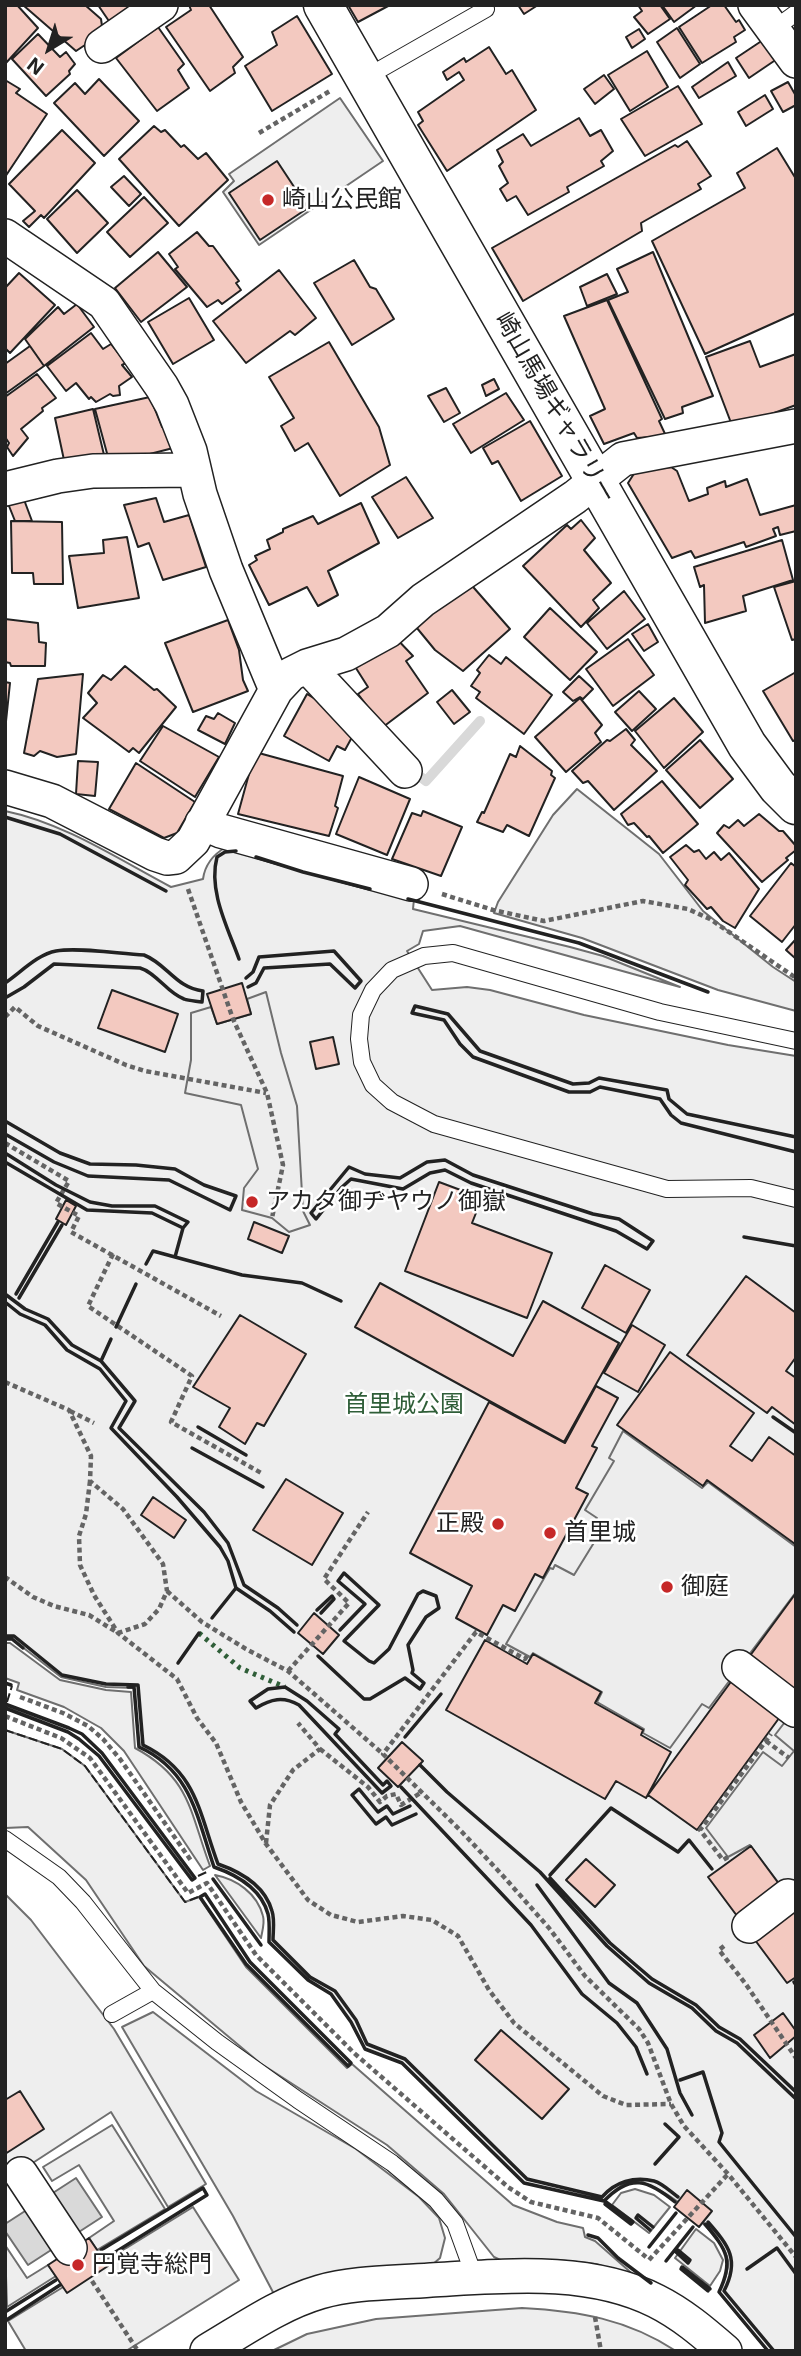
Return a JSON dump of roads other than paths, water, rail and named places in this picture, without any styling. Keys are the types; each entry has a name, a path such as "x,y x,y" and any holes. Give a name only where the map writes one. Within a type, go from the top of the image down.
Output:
{"street":[{"path":"102,46 160,5"},
{"name":"崎山馬場ギャラリー","path":"323,5 348,84 596,480 747,745 778,787 796,805"},
{"path":"775,16 796,61"},
{"path":"11,250 104,303 162,387 190,451 226,570 276,690"},
{"path":"5,787 52,801 155,854 167,858 176,857 193,841 276,690 291,674 346,654 388,631 423,600 575,498 616,464 632,456 796,426"},
{"path":"5,489 58,476 93,471 194,470"},
{"path":"307,666 405,771"},
{"path":"202,823 221,831 411,884"},
{"path":"739,1667 793,1708"},
{"path":"738,1935 788,1896"},
{"path":"28,2184 70,2248"},
{"path":"207,2351 275,2311 319,2293 365,2284 475,2278 558,2278 607,2284 655,2301 679,2314 725,2351"}],"lane":[{"path":"348,84 485,9"},
{"path":"796,1041 660,1012 453,953 424,956 392,970 373,990 361,1015 359,1039 362,1062 373,1085 392,1102 434,1124 667,1189 751,1188 796,1199"},
{"path":"5,1839 59,1877 153,1990 217,2042 392,2163 436,2200 455,2223 475,2278"},
{"path":"112,2014 153,1990"}],"waterway":[{"path":"409,768 426,781 480,721"}],"place":[{"name":"崎山公民館","path":"268,200"},
{"name":"アカタ御ヂヤウノ御嶽","path":"252,1202"},
{"name":"正殿","path":"498,1524"},
{"name":"首里城","path":"550,1533"},
{"name":"御庭","path":"667,1587"},
{"name":"円覚寺総門","path":"78,2265"}],"park label":[{"name":"首里城公園","path":"404,1405"}]}
